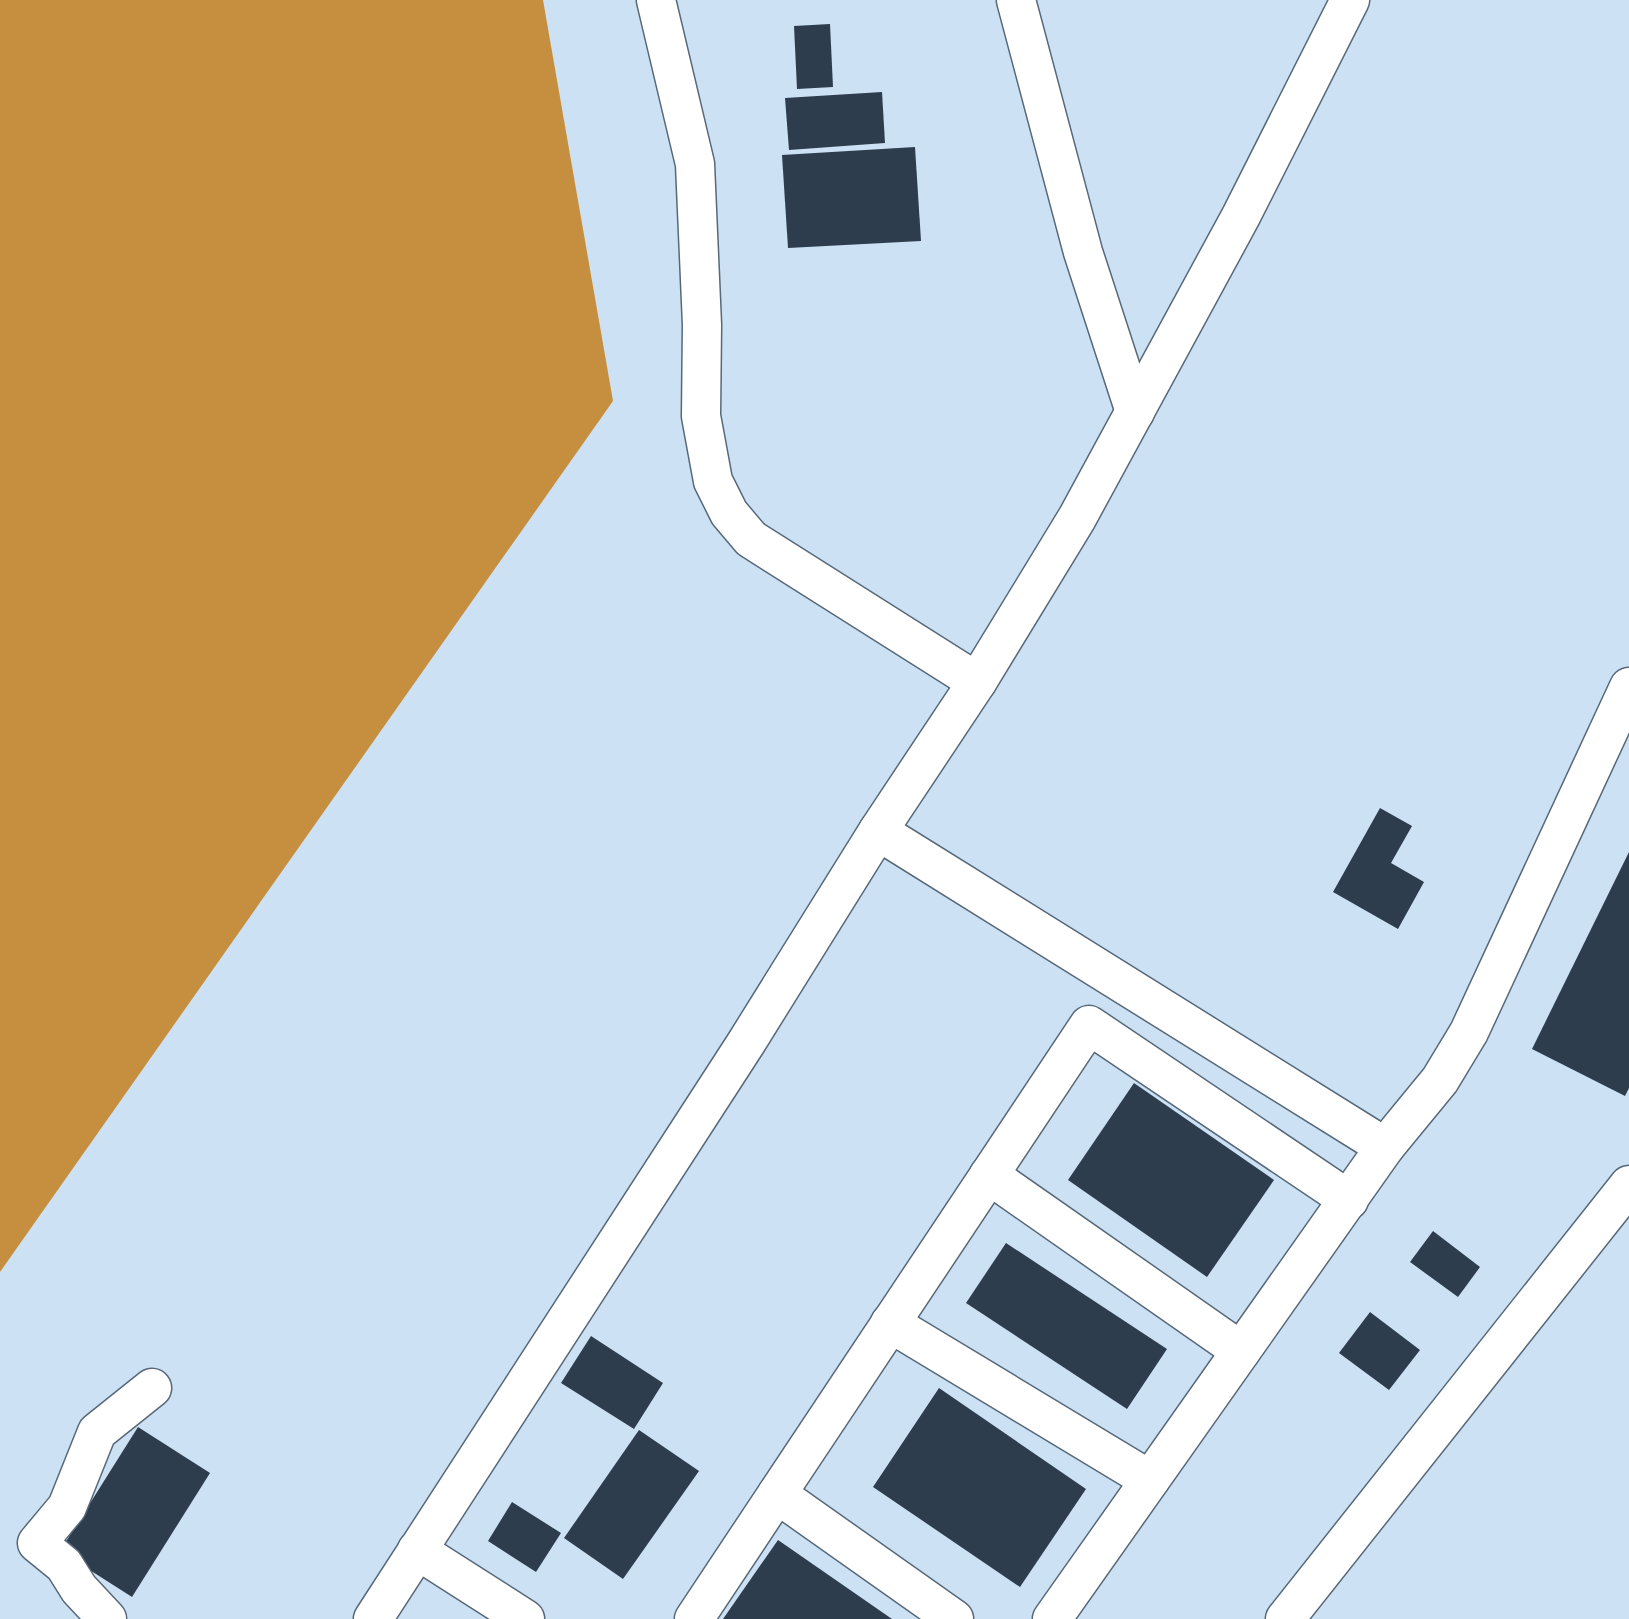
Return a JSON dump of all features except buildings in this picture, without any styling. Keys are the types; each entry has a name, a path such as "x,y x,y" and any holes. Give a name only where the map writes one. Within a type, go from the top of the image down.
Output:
{"street":[{"path":"656,0 695,164 702,325 701,416 713,481 729,513 751,539 977,682"},
{"path":"1016,0 1083,252 1135,412"},
{"path":"372,1619 746,1043 1078,518 1241,216 1350,0"},
{"path":"1052,1619 1386,1147 1440,1080 1469,1032 1629,687"},
{"path":"878,830 1386,1147"},
{"path":"694,1619 1089,1025 1348,1200"},
{"path":"989,1175 1242,1351"},
{"path":"1285,1619 1629,1184"},
{"path":"890,1322 1150,1480"},
{"path":"108,1619 79,1589 64,1565 37,1544 67,1507 97,1432 152,1388"},
{"path":"776,1494 954,1619"},
{"path":"418,1550 525,1619"}],"shaded area":[{"path":"0,0 543,0 613,401 0,1272"}]}
